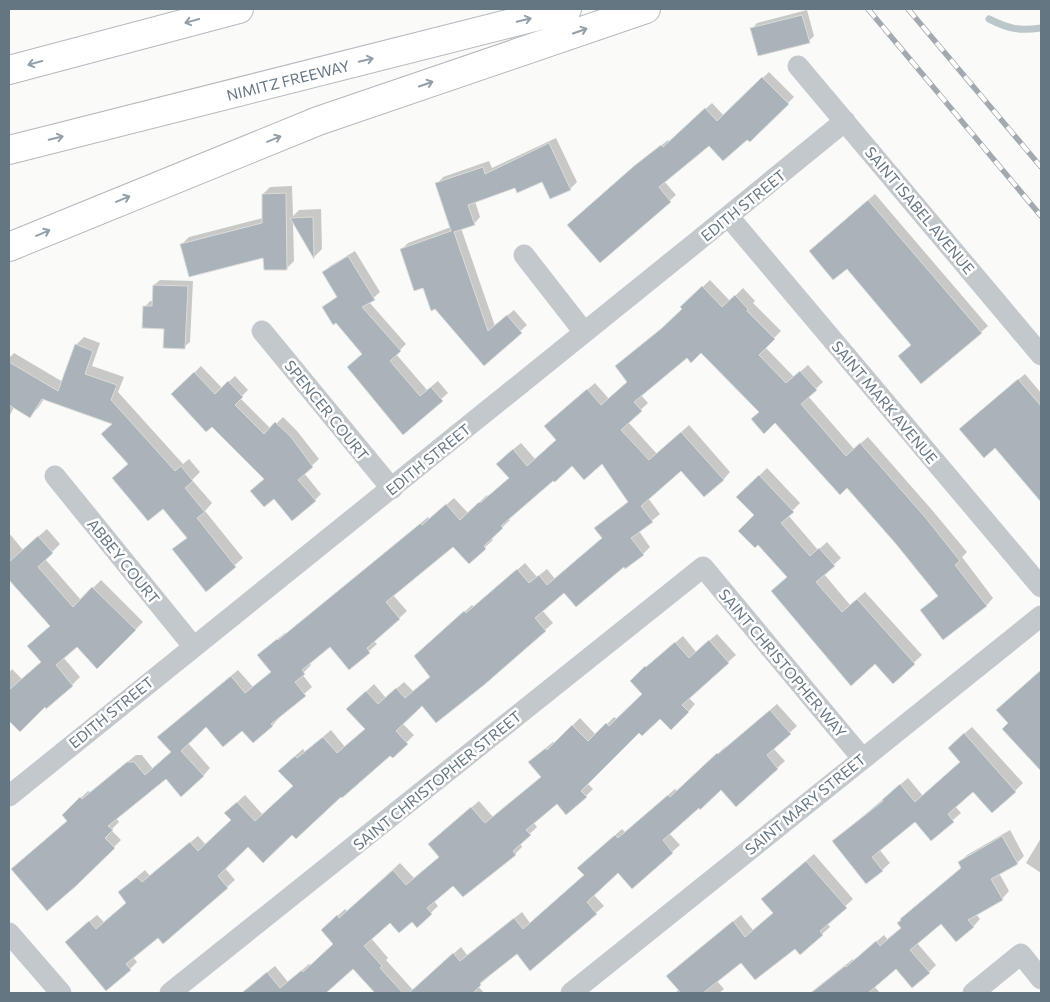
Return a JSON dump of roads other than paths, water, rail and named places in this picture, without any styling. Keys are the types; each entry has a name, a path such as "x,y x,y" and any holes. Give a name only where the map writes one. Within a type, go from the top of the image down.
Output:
{"highway":[{"path":"9,70 239,9"},
{"name":"NIMITZ FREEWAY","path":"9,150 567,9"},
{"path":"9,247 318,121 646,9"}],"street":[{"name":"SAINT ISABEL AVENUE","path":"798,66 1041,355"},
{"name":"EDITH STREET","path":"9,796 193,646 392,489 584,332 729,217 845,121"},
{"name":"SAINT MARK AVENUE","path":"729,217 1041,587"},
{"path":"524,255 584,332"},
{"name":"SPENCER COURT","path":"262,330 392,489"},
{"name":"ABBEY COURT","path":"56,476 193,646"},
{"name":"SAINT CHRISTOPHER WAY","path":"703,568 862,758"},
{"name":"SAINT CHRISTOPHER STREET","path":"170,993 703,568"},
{"name":"SAINT MARY STREET","path":"571,993 1041,616"},
{"path":"9,933 61,993"},
{"path":"973,993 1021,954 1041,979"}],"waterway":[{"path":"989,19 1014,28 1041,28"}],"railway":[{"path":"868,9 1041,216"},
{"path":"908,9 1041,167"}]}
